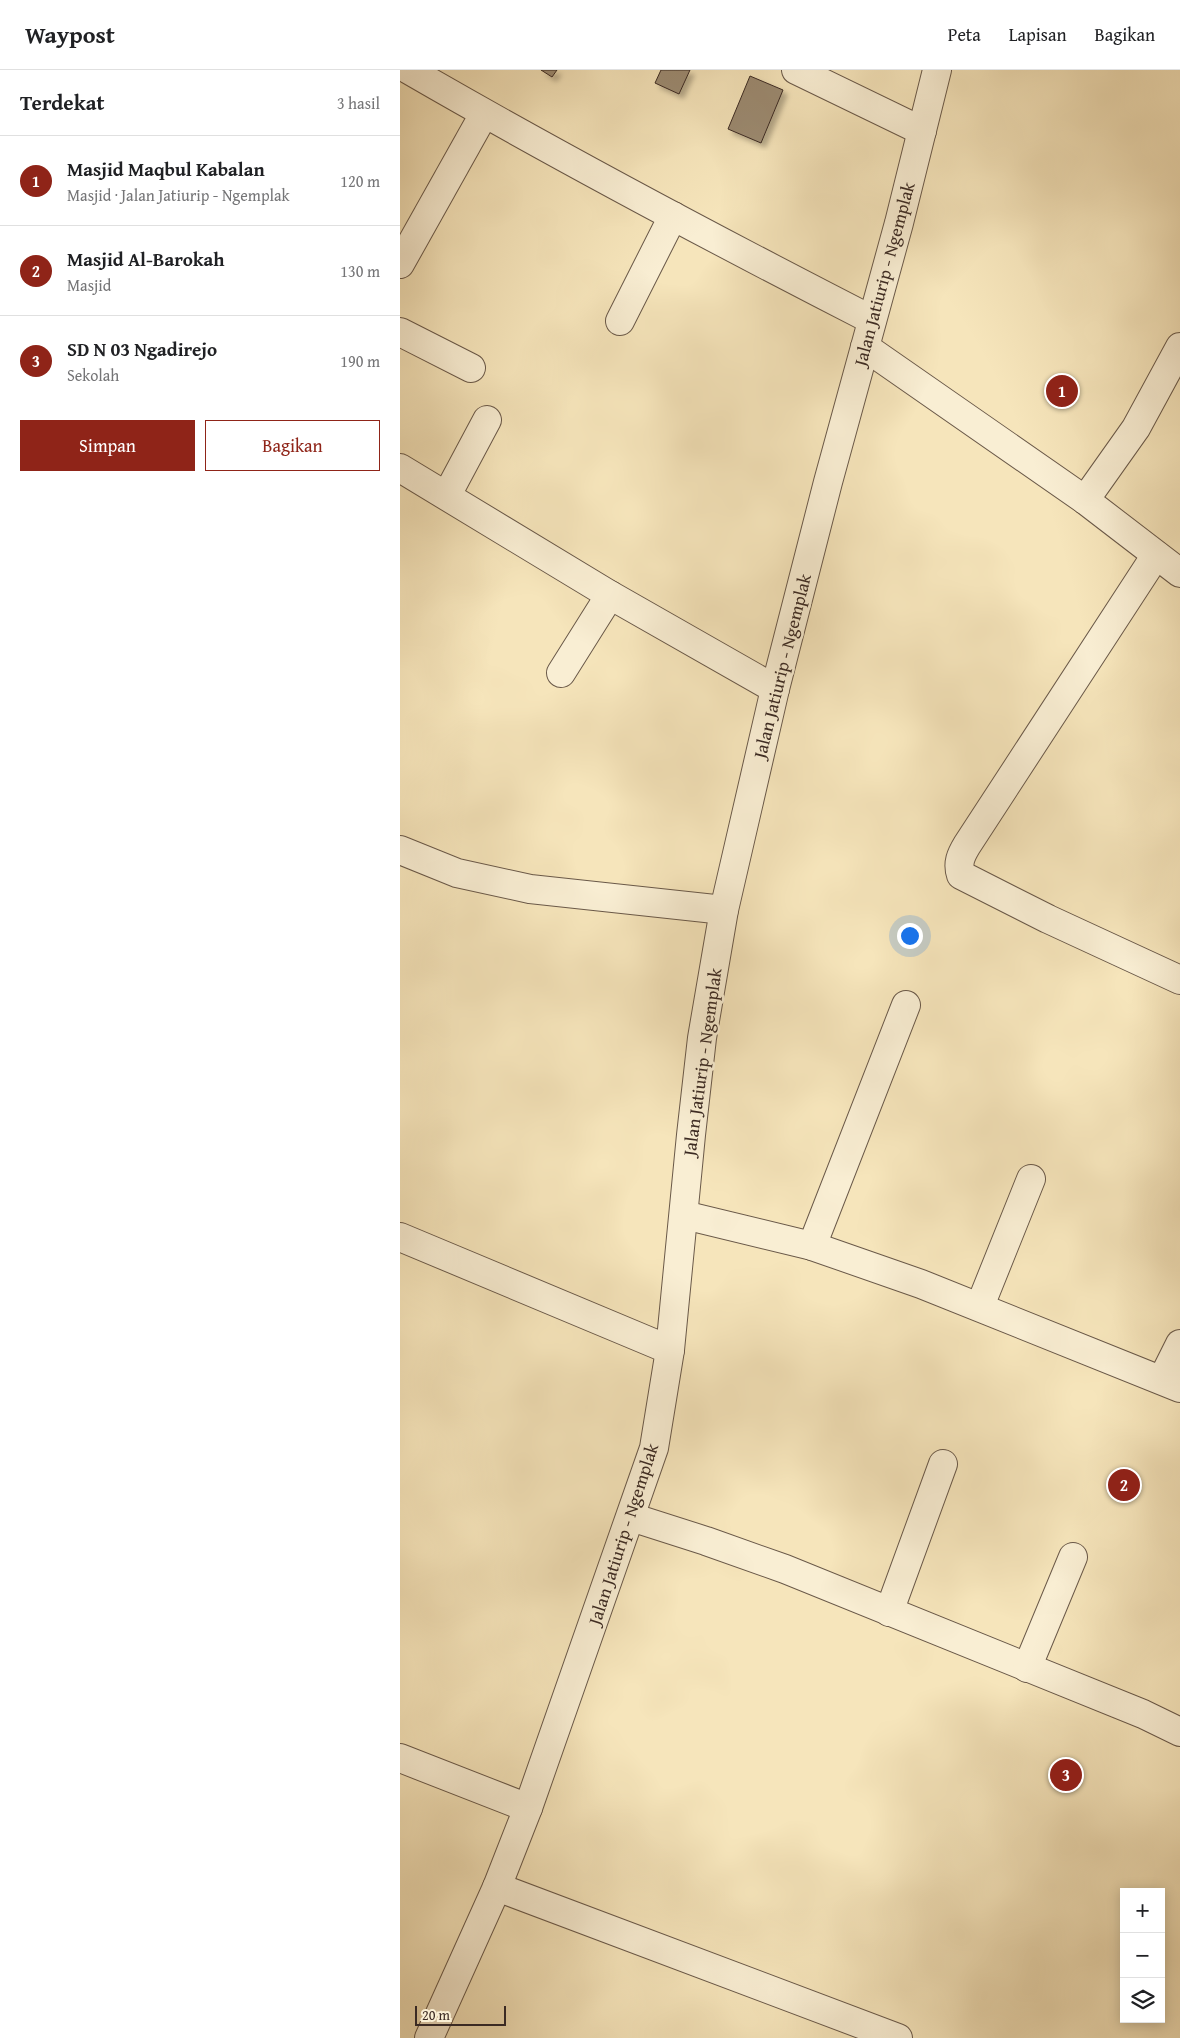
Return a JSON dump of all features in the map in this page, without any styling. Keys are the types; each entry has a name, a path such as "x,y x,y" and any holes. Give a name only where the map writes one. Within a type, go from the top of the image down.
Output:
{"street":[{"path":"409,70 484,114 872,320"},
{"path":"796,70 922,131"},
{"name":"Jalan Jatiurip - Ngemplak","path":"429,2038 497,1887 528,1808 654,1448 670,1350 702,1038 724,910 775,689 937,70"},
{"path":"400,264 484,114"},
{"path":"620,321 673,216"},
{"path":"400,332 471,368"},
{"path":"1085,500 1136,428 1180,346"},
{"path":"865,347 1085,500 1180,573"},
{"path":"447,495 487,420"},
{"path":"400,468 610,595 775,689"},
{"path":"1156,555 967,845 960,858 959,868 961,875 1048,919 1180,980"},
{"path":"561,674 610,595"},
{"path":"400,850 457,873 530,890 724,910"},
{"path":"812,1246 906,1005"},
{"path":"980,1306 1031,1179"},
{"path":"684,1216 812,1246 980,1306 1171,1384 1180,1344"},
{"path":"400,1237 670,1350"},
{"path":"889,1612 943,1464"},
{"path":"631,1517 777,1566 1144,1714 1180,1732"},
{"path":"1027,1668 1073,1557"},
{"path":"400,1758 528,1808"},
{"path":"497,1887 898,2038"}],"building":[{"path":"541,70 557,70 552,77"},
{"path":"661,70 690,70 679,94 655,83"},
{"path":"750,76 783,90 761,143 728,129"}],"place":[{"name":"Masjid Maqbul Kabalan","path":"1062,391"},
{"name":"Masjid Al-Barokah","path":"1124,1485"},
{"name":"SD N 03 Ngadirejo","path":"1066,1775"}]}
